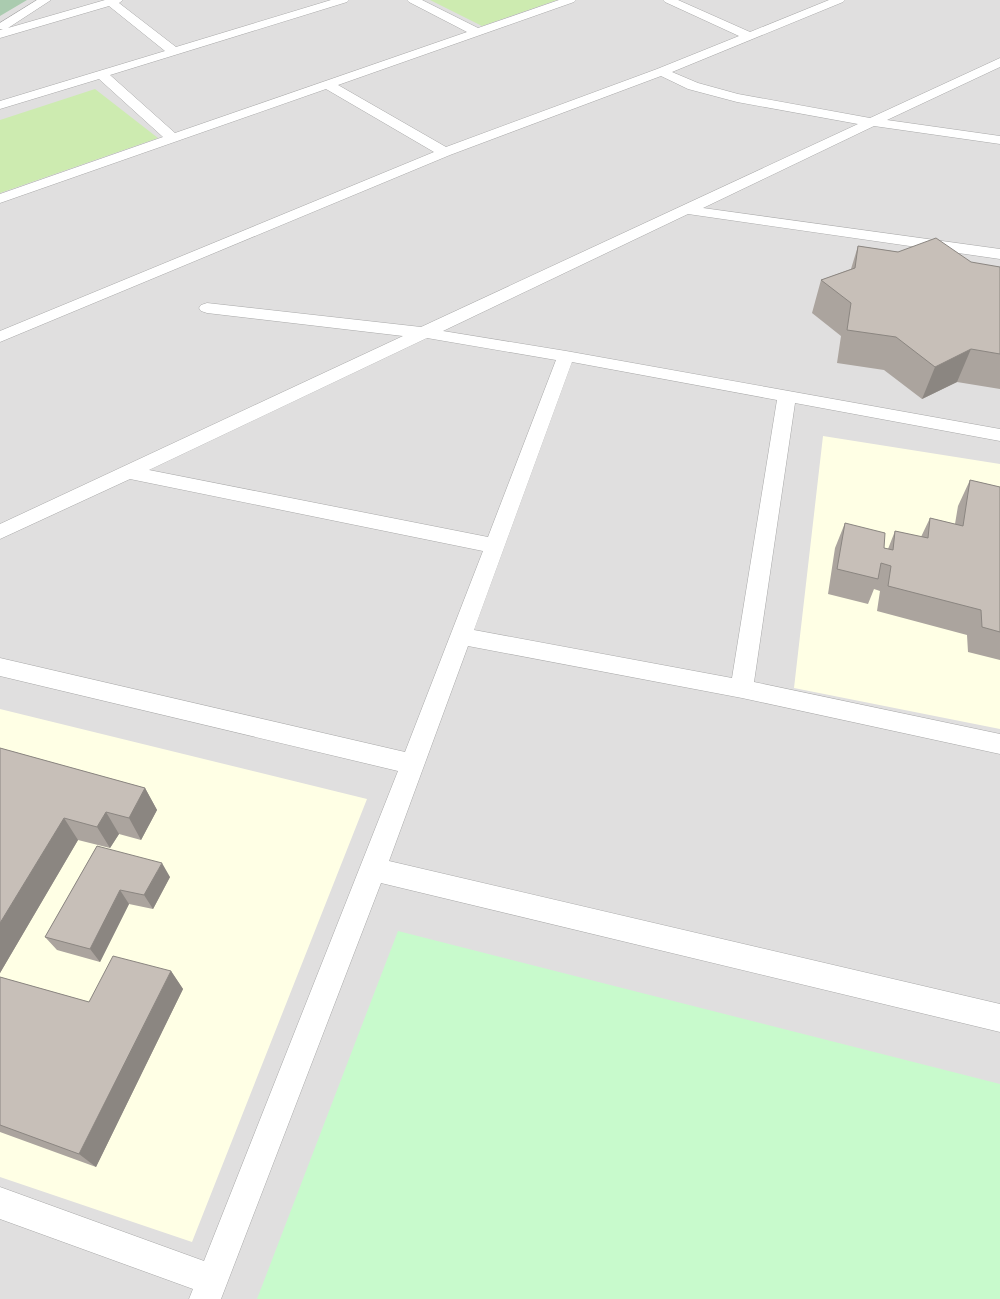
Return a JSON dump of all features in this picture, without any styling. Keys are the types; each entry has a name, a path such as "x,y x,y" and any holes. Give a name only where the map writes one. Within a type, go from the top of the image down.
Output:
{"street":[{"path":"0,27 45,0"},
{"path":"0,105 343,0"},
{"path":"413,0 476,32"},
{"path":"0,199 570,0"},
{"path":"669,0 749,36"},
{"path":"1,336 445,152 661,72 839,0"},
{"path":"0,34 114,1 174,52"},
{"path":"0,532 688,210 1000,62"},
{"path":"661,72 693,86 721,94 872,122 1000,140"},
{"path":"101,74 173,139"},
{"path":"328,85 445,152"},
{"path":"688,210 1000,254"},
{"path":"207,308 425,333 566,356 1000,434"},
{"path":"0,1203 209,1290 373,869 566,356"},
{"path":"742,690 787,396"},
{"path":"128,472 495,546"},
{"path":"461,636 742,690 1000,744"},
{"path":"0,667 412,764"},
{"path":"373,869 1000,1018"}],"shaded area":[{"path":"0,0 1000,0 1000,1299 0,1299"},
{"path":"0,0 27,0 0,16"},
{"path":"823,436 1000,464 1000,729 794,688"},
{"path":"0,709 367,799 192,1242 0,1177"}],"green space":[{"path":"430,0 557,0 482,26"},
{"path":"95,89 158,138 0,193 0,120"},
{"path":"398,931 1000,1084 1000,1299 257,1299"}],"building":[{"path":"936,238 971,262 1000,267 1000,354 971,349 935,367 896,337 847,330 851,303 821,280 855,268 858,246 898,252"},
{"path":"970,480 1000,487 1000,632 982,627 981,610 888,586 891,566 881,563 878,579 837,569 845,523 885,533 884,548 893,550 895,531 928,538 930,518 963,526"},
{"path":"0,748 145,788 129,818 106,812 97,827 64,818 0,923"},
{"path":"97,846 162,863 144,895 120,890 90,949 45,937"},
{"path":"113,956 171,971 79,1154 0,1125 0,977 89,1002"}]}
